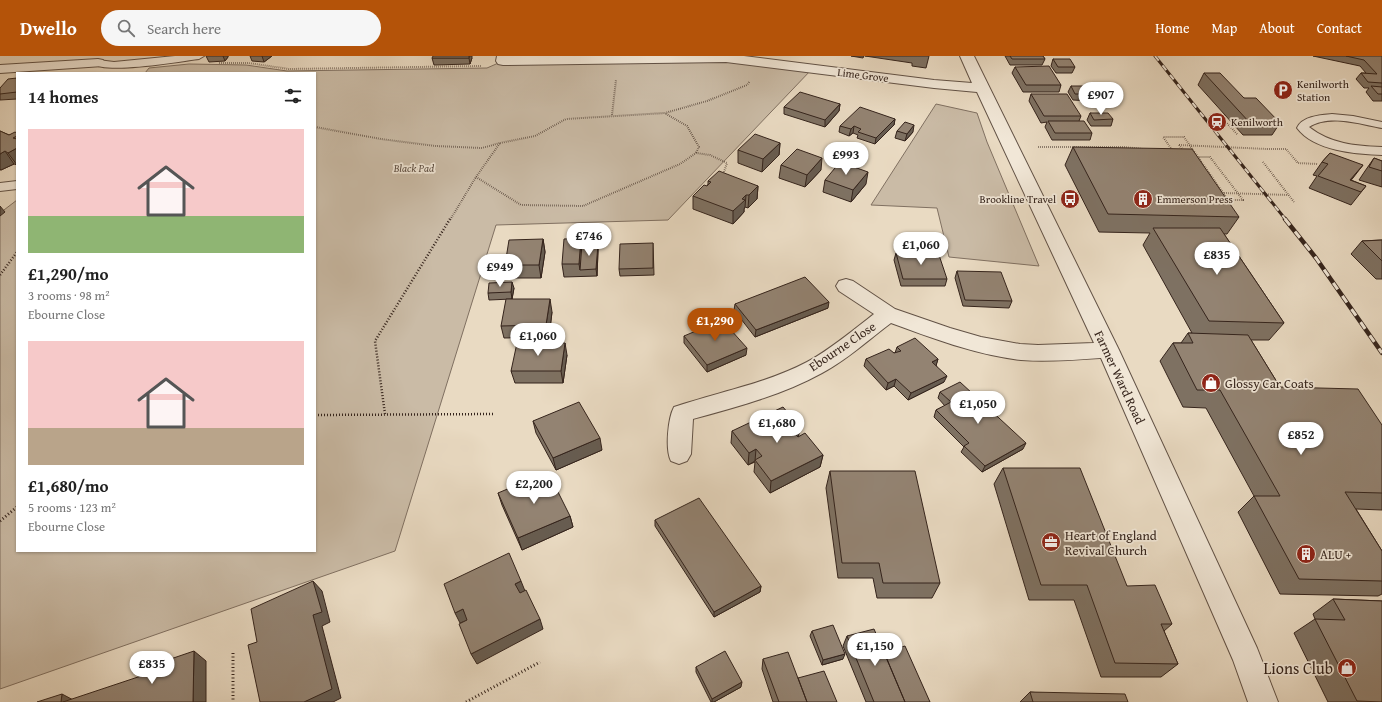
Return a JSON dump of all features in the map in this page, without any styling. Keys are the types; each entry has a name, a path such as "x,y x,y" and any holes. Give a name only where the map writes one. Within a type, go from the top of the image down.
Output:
{"street":[{"name":"Farmer Ward Road","path":"967,56 1012,147 1108,350 1247,658 1263,702"},
{"name":"Lime Grove","path":"503,58 619,59 726,57 934,84 983,88"},
{"path":"0,69 98,63"},
{"name":"Ebourne Close","path":"846,286 888,314 941,333 1000,348 1038,353 1108,350"},
{"name":"Ebourne Close","path":"679,454 679,406 755,392 814,368 849,344 888,314"}],"lane":[{"path":"98,63 144,63 198,57"},
{"path":"137,72 144,63"},
{"path":"1382,125 1357,120 1326,118 1312,120 1304,125 1304,128 1317,140 1337,147 1382,151"},
{"path":"0,186 16,185"}],"path":[{"path":"198,57 201,63 248,63 289,69 486,66 503,58"},
{"path":"612,115 619,59"},
{"path":"316,126 381,139 436,146 482,148 535,136 566,119 612,115 665,113 707,101 747,85 762,62"},
{"path":"476,177 521,205 582,206 680,164 696,154 699,147 687,126 665,113"},
{"path":"1223,119 1238,135"},
{"path":"1168,152 1174,154 1163,137 1184,137 1228,200 1243,200 1210,157 1198,157"},
{"path":"385,414 375,341 476,177 500,143"},
{"path":"1186,155 1179,145 1286,149 1298,163"},
{"path":"1012,147 1124,147 1148,149"},
{"path":"696,154 710,155 727,163 722,178"},
{"path":"1263,162 1294,202"},
{"path":"1224,193 1288,195"},
{"path":"0,275 16,253"},
{"path":"316,415 495,414"},
{"path":"0,521 16,508"},
{"path":"233,653 233,702"},
{"path":"466,702 540,662"}],"green space":[{"name":"Black Pad","path":"726,58 812,69 668,220 496,225 395,551 0,689 0,213 16,201 16,552 316,552 316,72 146,72 149,68 189,64 246,65 287,71 487,68 503,61"},
{"path":"936,104 977,113 987,142 1039,266 949,257 937,208 871,205"}],"building":[{"path":"433,56 469,56 469,58 432,58"},
{"path":"1010,56 1043,56 1045,59 1012,59"},
{"path":"1346,56 1382,56 1382,83 1368,82 1361,73 1377,74 1364,60"},
{"path":"1053,59 1070,59 1075,67 1058,67"},
{"path":"1049,66 1061,85 1026,85 1015,67"},
{"path":"1204,73 1220,73 1244,98 1256,98 1280,123 1250,123"},
{"path":"16,78 16,92 0,94 0,88 8,79"},
{"path":"1071,86 1089,86 1094,94 1075,94"},
{"path":"1371,86 1382,87 1382,94 1378,94"},
{"path":"800,92 840,104 825,120 784,107"},
{"path":"1031,94 1067,94 1081,116 1044,116"},
{"path":"860,107 895,119 876,138 858,132 861,129 854,126 851,129 840,126"},
{"path":"1090,113 1108,113 1113,119 1094,120"},
{"path":"1048,121 1084,121 1092,133 1055,133"},
{"path":"905,122 914,125 907,134 897,131"},
{"path":"0,131 9,135 16,132 16,136 13,138 16,139 16,149 8,153 5,151 0,154"},
{"path":"755,134 780,143 763,159 738,150"},
{"name":"Emmerson Press","path":"1073,147 1192,149 1239,217 1108,214"},
{"path":"797,149 822,158 807,175 781,165"},
{"path":"1330,153 1363,165 1350,180 1366,186 1361,192 1318,176 1328,164 1322,162"},
{"path":"1374,158 1382,161 1382,171 1369,167"},
{"path":"840,162 868,172 853,190 825,180"},
{"path":"719,171 758,186 749,195 746,195 742,199 745,200 733,211 693,196 704,185 707,186 711,182 708,181"},
{"path":"1153,228 1220,228 1284,323 1209,321"},
{"path":"581,238 579,264 562,264 564,239"},
{"path":"543,239 539,265 505,265 509,240"},
{"path":"1382,240 1382,261 1362,241"},
{"path":"653,243 653,268 619,269 620,244"},
{"path":"582,244 598,244 596,269 580,270"},
{"path":"938,252 947,279 903,279 896,253"},
{"path":"957,271 1001,272 1012,301 965,300"},
{"path":"805,277 829,302 756,330 735,304"},
{"path":"512,282 511,292 488,293 489,283"},
{"path":"506,299 550,299 546,325 501,326"},
{"path":"722,320 747,348 707,365 684,336"},
{"path":"1188,333 1248,335 1280,387 1358,389 1382,425 1382,493 1345,492 1382,551 1382,581 1299,579 1254,496 1280,496 1220,390 1197,390 1173,343 1193,343"},
{"path":"915,338 938,359 932,362 947,376 911,393 896,379 888,383 866,359 889,349 894,353 901,351 897,347"},
{"path":"517,343 565,343 561,371 511,371"},
{"path":"960,382 1026,443 985,466 964,446 969,443 936,410 951,402 940,392"},
{"path":"579,402 600,438 553,458 533,421"},
{"path":"783,407 800,427 793,431 798,437 805,433 823,455 771,481 755,460 762,456 756,449 749,453 732,431"},
{"name":"Heart of England Revival Church","path":"1003,468 1080,468 1127,586 1155,585 1172,624 1161,624 1178,664 1115,663 1087,585 1041,585"},
{"path":"830,471 915,471 940,583 883,583 879,563 842,563"},
{"path":"548,472 570,516 518,538 498,493"},
{"path":"699,498 761,586 714,612 655,520"},
{"path":"509,553 521,581 515,584 520,593 526,590 540,619 471,654 459,624 467,620 463,609 455,613 444,584"},
{"path":"313,581 322,612 313,615 332,689 304,702 260,702 248,645 257,642 251,609"},
{"name":"Lions Club","path":"1333,599 1382,601 1382,702 1357,701 1315,619 1345,620"},
{"path":"833,625 845,654 823,660 812,631"},
{"path":"874,629 905,702 874,702 847,636"},
{"path":"905,646 930,702 905,702 884,652"},
{"path":"194,651 193,702 63,702 153,672 153,665"},
{"path":"725,651 742,682 712,699 696,667"},
{"path":"788,652 807,702 779,702 763,659"},
{"path":"824,671 837,702 807,702 798,678"},
{"path":"1030,692 1125,694 1128,702 1033,702"},
{"path":"62,694 61,702 37,702"}],"railway":[{"path":"1155,56 1286,220"},
{"path":"1285,219 1316,258 1382,353"}],"place":[{"name":"Kenilworth Station","path":"1283,90"},
{"name":"Kenilworth","path":"1217,122"},
{"name":"Brookline Travel","path":"1070,199"},
{"name":"Emmerson Press","path":"1143,199"},
{"name":"Glossy Car Coats","path":"1211,383"},
{"name":"Heart of England Revival Church","path":"1051,542"},
{"name":"ALU +","path":"1306,554"},
{"name":"Lions Club","path":"1347,668"}]}
